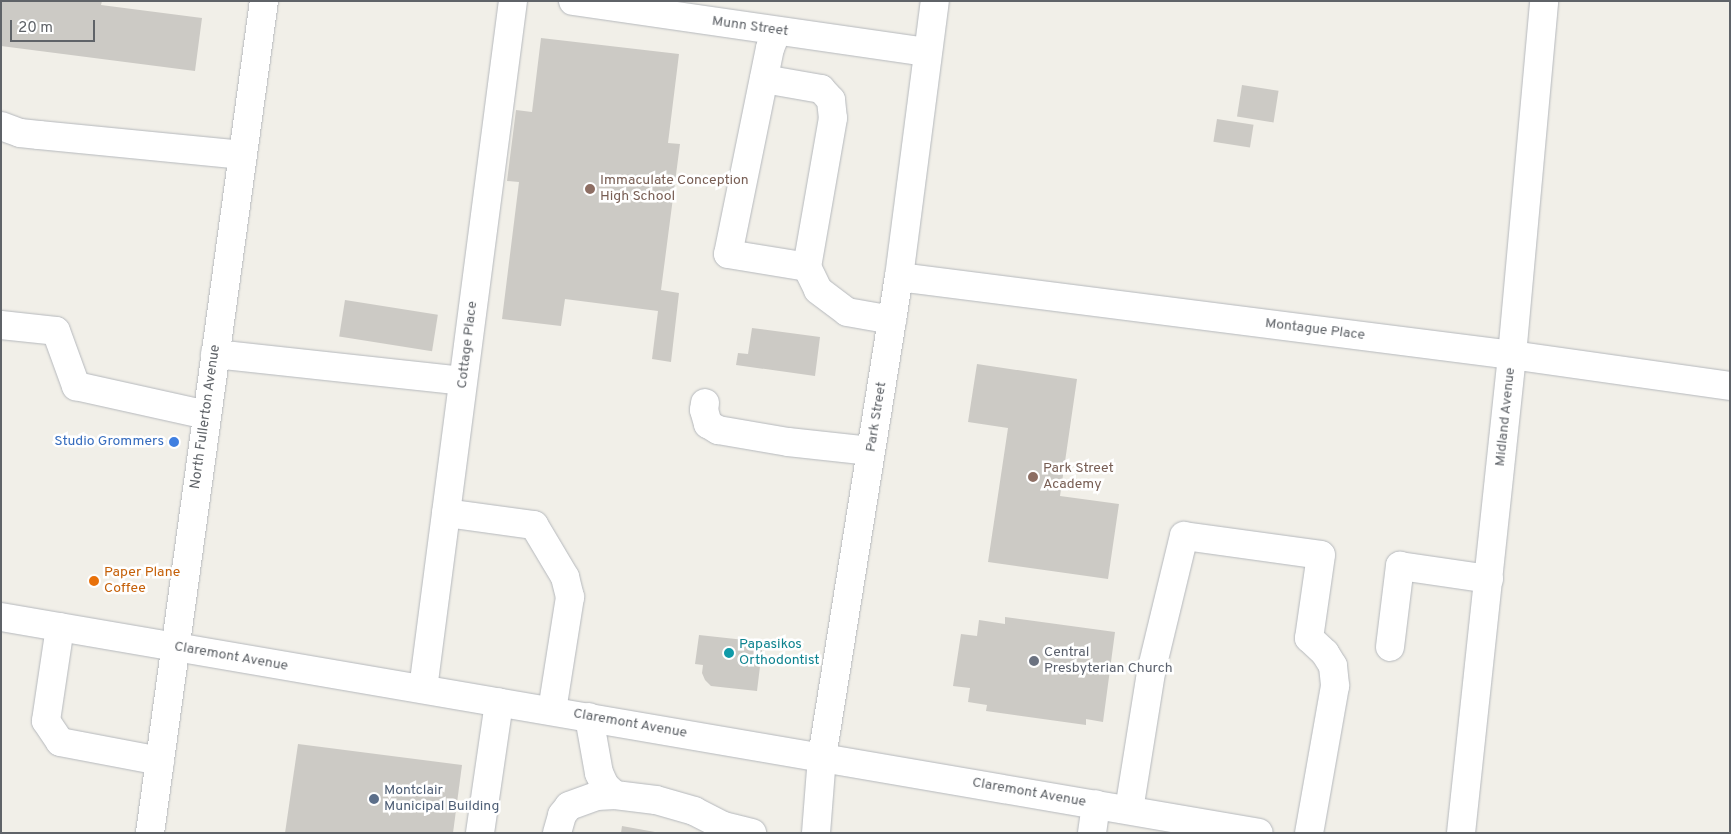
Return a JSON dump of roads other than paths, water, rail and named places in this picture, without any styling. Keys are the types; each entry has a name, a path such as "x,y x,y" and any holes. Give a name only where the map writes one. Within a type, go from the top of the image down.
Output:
{"street":[{"name":"North Fullerton Avenue","path":"150,833 264,1"},
{"name":"Cottage Place","path":"423,689 513,1"},
{"name":"Munn Street","path":"573,1 927,52"},
{"name":"Park Street","path":"816,833 822,757 899,277 935,1"},
{"name":"Midland Avenue","path":"1462,833 1512,355 1544,1"},
{"path":"777,31 770,48 728,254 807,267"},
{"path":"764,79 821,89 831,100 833,118 807,267 818,290 847,312 892,320"},
{"path":"1,126 30,134 243,155"},
{"name":"Montague Place","path":"899,277 1512,355 1730,386"},
{"path":"1,325 56,331 76,386 207,415"},
{"path":"215,354 463,381"},
{"path":"705,403 708,424 718,430 788,442 871,451"},
{"path":"446,513 534,525 565,577 570,597 552,711"},
{"path":"1128,810 1151,672 1184,536 1321,555 1309,638 1325,653 1333,666 1336,686 1309,833"},
{"path":"1390,646 1400,566 1488,579"},
{"name":"Claremont Avenue","path":"1,617 1096,804 1212,829 1259,833"},
{"path":"60,627 46,721 60,742 160,761"},
{"path":"480,833 499,702"},
{"path":"589,718 601,780 615,796"},
{"path":"556,833 562,814 569,806 597,796 656,800 694,811 724,826 752,833"},
{"path":"1092,833 1096,804"}],"place":[{"name":"Immaculate Conception High School","path":"590,189"},
{"name":"Studio Grommers","path":"174,442"},
{"name":"Park Street Academy","path":"1033,477"},
{"name":"Paper Plane Coffee","path":"94,581"},
{"name":"Papasikos Orthodontist","path":"729,653"},
{"name":"Central Presbyterian Church","path":"1034,661"},
{"name":"Montclair Municipal Building","path":"374,799"}]}
